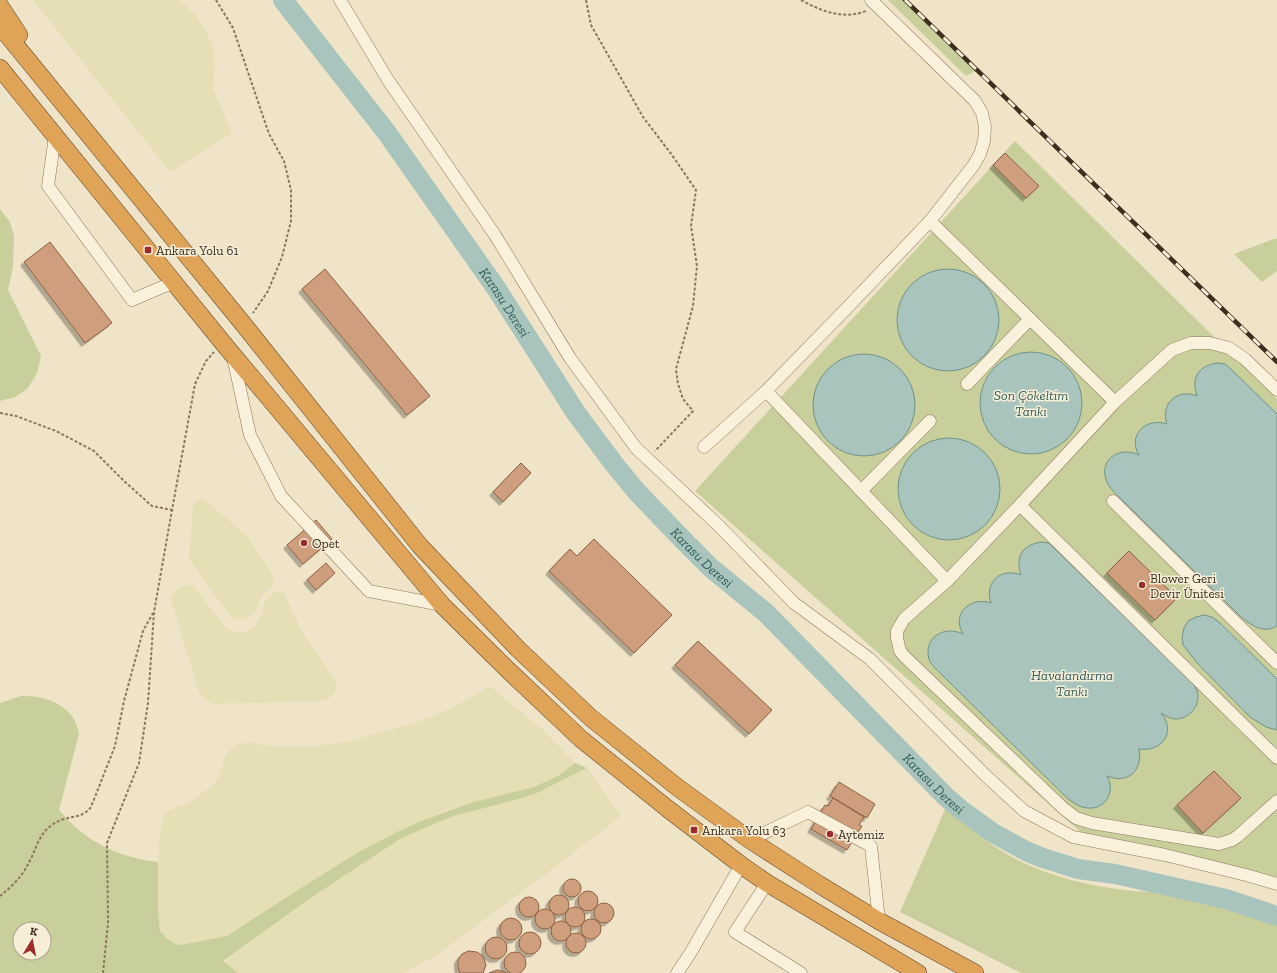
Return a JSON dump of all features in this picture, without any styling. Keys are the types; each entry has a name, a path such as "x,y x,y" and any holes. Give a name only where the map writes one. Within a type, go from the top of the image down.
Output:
{"highway":[{"path":"0,6 66,107"},
{"path":"0,26 244,325 420,546 518,649 591,718 677,787 750,840 820,886 879,921 975,973"},
{"path":"0,68 228,348 442,605 581,739 673,814 767,883 918,973"}],"lane":[{"path":"340,0 388,80 495,235 570,358 636,448 717,524 794,603 870,659 984,774 1024,811 1073,837 1172,857 1277,884"},
{"path":"704,446 766,391 930,221 973,166 980,154 984,141 985,127 982,113 975,101 875,3"},
{"path":"55,136 48,186 132,300 174,282"},
{"path":"930,221 1115,402"},
{"path":"967,384 1030,319"},
{"path":"1277,390 1245,359 1229,348 1210,343 1191,343 1172,350 1115,402 1020,505 947,581 904,618 900,624 897,638 900,651 1069,814 1084,821 1219,844 1226,843 1238,836 1277,801"},
{"path":"228,348 250,435 281,496 369,591 442,605"},
{"path":"766,391 947,581"},
{"path":"861,491 930,421"},
{"path":"1113,500 1277,663"},
{"path":"1020,505 1277,758"},
{"path":"750,840 808,812 871,846 879,921"},
{"path":"677,973 691,952 741,865"},
{"path":"767,883 735,932 801,973"}],"path":[{"path":"216,0 233,28 269,134 284,161 291,190 291,221 282,257 268,291 244,325"},
{"path":"586,0 591,25 639,110 696,190 691,226 697,266 693,306 676,369 680,392 683,399 693,411 648,459"},
{"path":"801,0 819,10 839,15 859,14 875,3"},
{"path":"103,973 108,923 107,843 138,762 148,703 154,612 195,384 206,361 228,348"},
{"path":"0,413 16,416 56,431 94,451 152,506 172,510"},
{"path":"0,896 9,889 27,867 44,832 53,824 64,819 82,816 91,807 115,746 124,701 143,631 154,612"}],"shaded area":[{"path":"33,0 180,0 197,17 212,43 215,60 213,89 232,133 170,172"},
{"path":"200,499 204,499 246,535 274,576 271,588 264,593 255,611 246,619 238,620 231,617 189,559 193,505"},
{"path":"185,585 194,586 225,627 229,630 238,632 248,631 256,624 263,611 264,602 270,595 277,591 284,593 302,632 337,682 335,693 323,701 215,704 205,700 199,692 171,600 177,589"},
{"path":"490,686 541,728 575,763 558,776 534,787 470,803 445,811 378,842 293,893 227,936 181,945 171,942 163,936 160,931 157,885 160,832 165,812 188,803 211,787 219,777 225,757 232,748 248,742 264,745 297,747 346,742 431,717 454,707"},
{"path":"587,768 621,816 437,955 403,973 238,973 223,962 309,899 400,839 454,816 537,793"}],"green space":[{"path":"888,0 903,0 976,71 966,76"},
{"path":"1015,141 1277,399 1277,884 1085,836 695,491"},
{"path":"0,209 10,222 14,236 13,267 8,290 41,356 37,373 28,388 15,397 0,401"},
{"path":"1277,238 1277,271 1262,282 1234,254"},
{"path":"21,696 31,696 50,700 66,709 72,716 79,734 59,810 80,831 103,846 129,856 158,862 158,908 160,931 167,939 181,945 227,936 357,853 421,821 470,803 534,787 558,776 575,763 587,768 537,793 454,816 400,839 309,899 223,961 238,973 0,973 0,703"},
{"path":"947,805 987,842 1031,866 1055,875 1106,887 1133,891 1164,893 1235,905 1277,916 1277,973 1021,973 900,912"}],"water":[{"name":"Son Çökeltim Tankı","path":"948,269 967,273 984,284 995,301 999,320 995,339 984,356 967,367 948,371 929,367 912,356 901,339 897,320 901,301 912,284 929,273"},
{"name":"Son Çökeltim Tankı","path":"1031,352 1050,356 1067,367 1078,384 1082,403 1078,422 1067,439 1050,450 1031,454 1012,450 995,439 984,422 980,403 984,384 995,367 1012,356"},
{"path":"864,354 883,358 900,369 911,386 915,405 911,424 900,441 883,452 864,456 845,452 828,441 817,424 813,405 817,386 828,369 845,358"},
{"path":"1217,363 1225,364 1277,414 1277,626 1268,629 1254,626 1242,618 1115,493 1106,480 1105,472 1109,460 1119,453 1125,452 1139,455 1135,441 1141,429 1152,423 1167,424 1165,417 1168,404 1177,396 1183,394 1197,396 1195,384 1198,374 1205,367"},
{"name":"Son Çökeltim Tankı","path":"949,438 968,442 985,453 996,470 1000,489 996,508 985,525 968,536 949,540 930,536 913,525 902,508 898,489 902,470 913,453 930,442"},
{"name":"Havalandırma Tankı","path":"1041,542 1049,543 1192,682 1198,693 1197,704 1191,713 1186,716 1174,719 1161,713 1166,720 1168,727 1165,739 1157,746 1139,749 1139,763 1132,774 1121,779 1107,776 1110,781 1110,793 1108,798 1100,806 1094,808 1082,807 1073,803 1066,797 936,669 929,659 928,651 932,639 943,632 949,631 963,634 959,620 965,608 976,602 991,603 989,596 990,589 996,578 1006,573 1021,575 1019,563 1022,553 1029,546"},
{"path":"1204,615 1212,617 1219,622 1277,679 1277,730 1266,727 1250,717 1198,664 1183,645 1182,637 1184,628 1188,621"}],"building":[{"path":"1005,153 1039,186 1026,198 993,165"},
{"path":"50,242 112,323 85,343 24,262"},
{"path":"325,269 430,396 407,415 302,289"},
{"path":"521,463 531,473 503,502 493,492"},
{"path":"316,520 332,539 303,564 287,545"},
{"path":"594,539 672,615 634,653 549,571 570,549 577,556"},
{"name":"Blower Geri Devir Ünitesi","path":"1129,551 1177,598 1155,620 1107,573"},
{"path":"326,563 335,573 316,590 307,580"},
{"path":"698,641 772,710 749,734 675,665"},
{"path":"1214,771 1241,798 1203,833 1177,805"},
{"path":"839,782 875,804 867,818 830,796"},
{"path":"833,798 864,817 859,825 862,826 847,850 811,829 825,805 828,806"},
{"path":"568,879 576,879 581,884 579,895 576,897 568,897 563,892 563,884"},
{"path":"588,891 595,894 598,901 595,908 588,911 581,908 578,901 581,894"},
{"path":"559,895 566,898 569,905 566,912 559,915 552,912 549,905 552,898"},
{"path":"529,897 536,900 539,907 536,914 529,917 522,914 519,907 522,900"},
{"path":"604,903 611,906 614,913 611,920 604,923 597,920 594,913 597,906"},
{"path":"575,907 582,910 585,917 582,924 575,927 568,924 565,917 568,910"},
{"path":"545,909 552,912 555,919 552,926 545,929 538,926 535,919 538,912"},
{"path":"511,918 519,921 522,929 519,937 511,940 503,937 500,929 503,921"},
{"path":"591,919 598,922 601,929 598,936 591,939 584,936 581,929 584,922"},
{"path":"561,921 568,924 571,931 568,938 561,941 554,938 551,931 554,924"},
{"path":"530,932 538,935 541,943 538,951 530,954 522,951 519,943 522,935"},
{"path":"576,933 583,936 586,943 583,950 576,953 569,950 566,943 569,936"},
{"path":"496,937 504,940 507,948 504,956 496,959 488,956 485,948 488,940"},
{"path":"468,951 477,952 483,956 486,965 483,973 460,973 458,960 462,954"},
{"path":"515,952 523,955 526,963 523,971 515,974 507,971 504,963 507,955"},
{"path":"497,970 502,971 507,973 489,973"}],"waterway":[{"name":"Karasu Deresi","path":"283,0 387,133 496,288 576,413 637,492 711,568 766,613 945,796 993,833 1026,851 1043,858 1078,869 1115,874 1226,899 1277,916"}],"railway":[{"path":"905,0 1277,362"}],"place":[{"name":"Ankara Yolu 61","path":"148,250"},
{"name":"Opet","path":"304,543"},
{"name":"Blower Geri Devir Ünitesi","path":"1142,585"},
{"name":"Ankara Yolu 63","path":"694,830"},
{"name":"Aytemiz","path":"830,834"}]}
